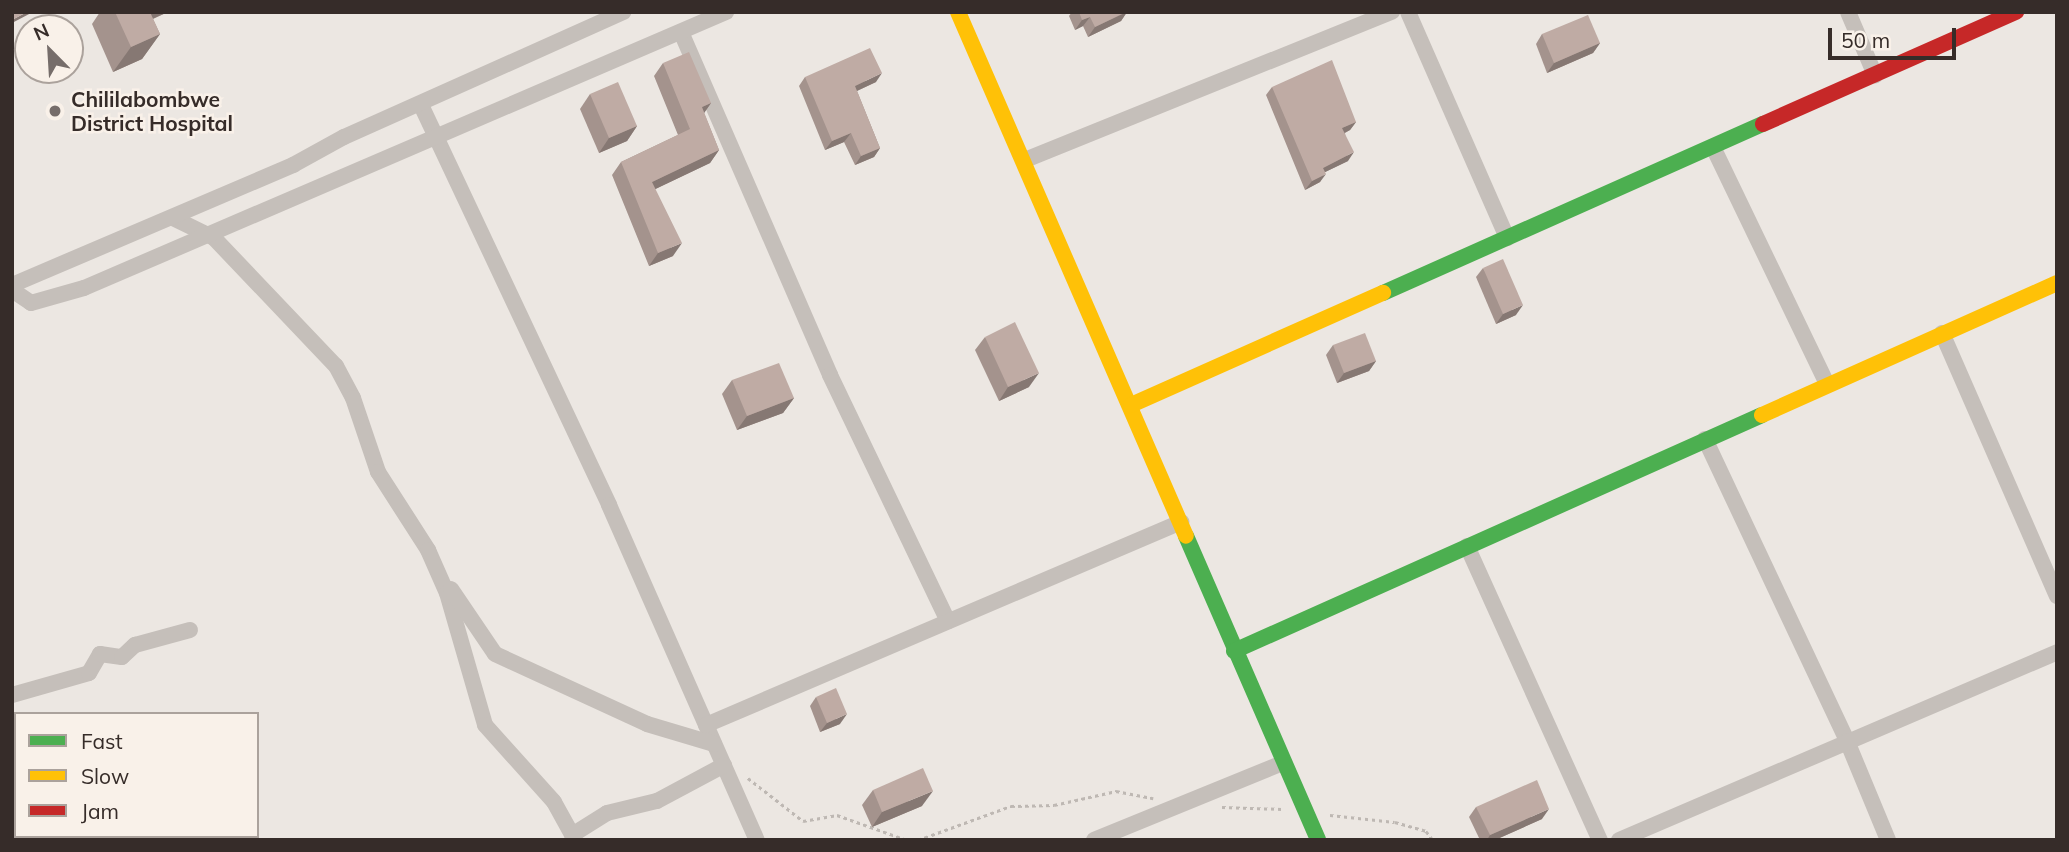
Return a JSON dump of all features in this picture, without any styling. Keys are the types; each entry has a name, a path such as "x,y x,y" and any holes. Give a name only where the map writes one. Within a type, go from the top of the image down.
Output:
{"street":[{"path":"623,12 173,218 12,288 31,303 49,300 210,235 726,12"},
{"path":"958,12 1025,160 1234,651 1318,840"},
{"path":"1025,160 1392,12"},
{"path":"1408,12 1507,238"},
{"path":"1848,12 1875,75"},
{"path":"1131,405 2016,12"},
{"path":"681,32 830,375 948,621"},
{"path":"421,105 609,505 757,840"},
{"path":"1713,147 1827,384"},
{"path":"173,218 210,235 336,366 353,398 378,472 435,566 495,654 647,724 714,744"},
{"path":"1234,651 2057,283"},
{"path":"1942,333 2057,596"},
{"path":"1705,439 1847,742 1888,840"},
{"path":"706,725 1181,522"},
{"path":"1467,546 1600,840"},
{"path":"435,566 447,593 485,725 554,802 573,837 607,813 657,802 724,765"},
{"path":"12,695 89,673 100,654 122,657 135,645 190,630"},
{"path":"1619,840 2057,652"},
{"path":"1094,840 1283,763"}],"path":[{"path":"746,777 803,821 837,815 907,840"}],"building":[{"path":"12,12 27,12 14,14 12,20"},
{"path":"115,12 150,12 160,34 131,47"},
{"path":"1079,12 1126,12 1095,27 1090,17 1082,20"},
{"path":"1588,15 1600,43 1554,63 1542,34"},
{"path":"870,48 882,73 855,86 880,148 861,156 851,133 832,141 805,77"},
{"path":"689,52 711,103 702,107 719,150 652,182 682,243 658,253 621,162 690,129 663,63"},
{"path":"1332,60 1356,122 1342,128 1354,152 1323,168 1326,174 1312,181 1272,87"},
{"path":"618,82 637,126 609,138 590,94"},
{"path":"1503,259 1523,305 1503,314 1483,268"},
{"path":"1015,322 1039,373 1008,387 985,337"},
{"path":"1365,333 1376,361 1344,373 1333,345"},
{"path":"779,363 794,398 747,416 732,380"},
{"path":"836,688 847,714 827,723 816,697"},
{"path":"923,768 933,791 882,812 873,790"},
{"path":"1537,780 1549,809 1490,835 1476,807"}],"traffic: fast":[{"path":"1383,293 1763,124"},
{"path":"1234,651 1762,415"},
{"path":"1186,536 1318,840"}],"traffic: slow":[{"path":"958,12 1186,536"},
{"path":"1762,415 2057,283"},
{"path":"1131,405 1383,293"}],"traffic: jam":[{"path":"1763,124 2016,12"}],"place":[{"name":"Chililabombwe District Hospital","path":"55,111"}]}
